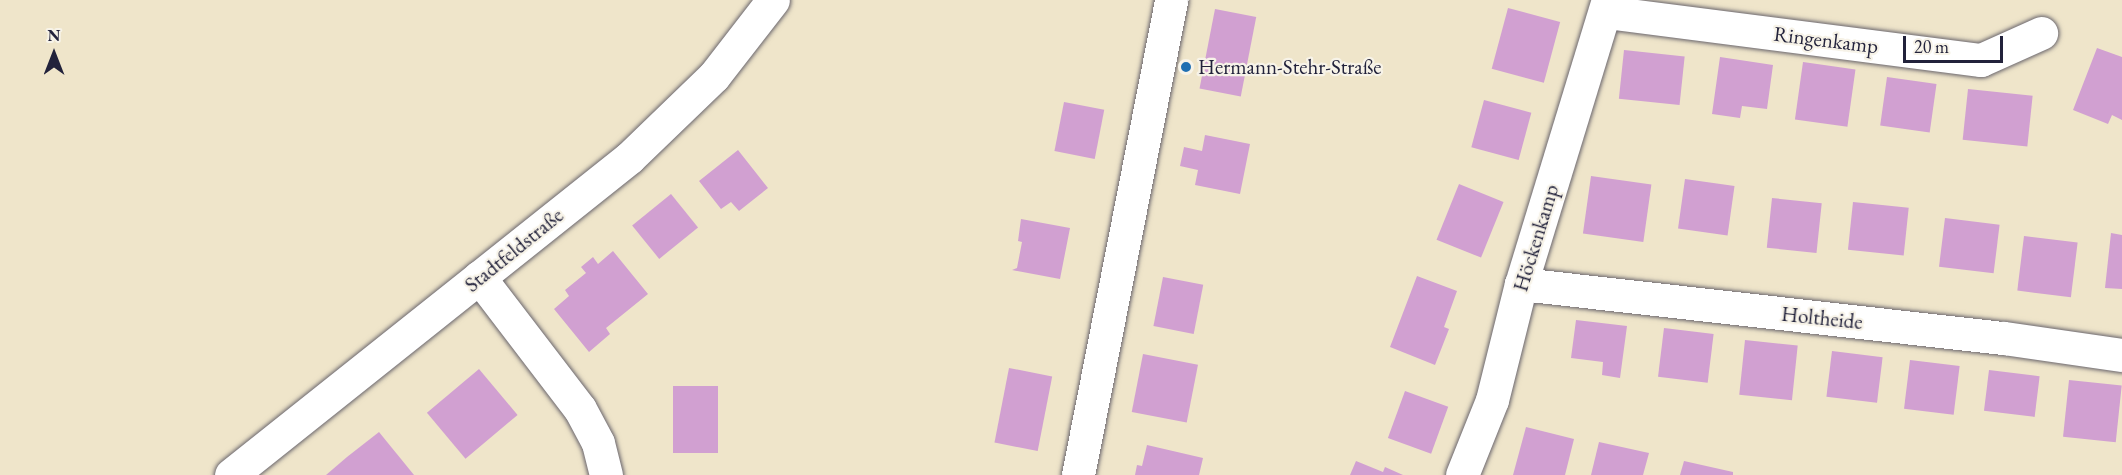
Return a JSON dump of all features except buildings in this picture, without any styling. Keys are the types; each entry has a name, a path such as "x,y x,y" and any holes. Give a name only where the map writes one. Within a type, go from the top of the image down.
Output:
{"street":[{"name":"Stadtfeldstraße","path":"231,475 629,158 714,76 773,0"},
{"path":"1078,475 1171,0"},
{"name":"Ringenkamp","path":"1607,6 1981,60 2042,33"},
{"name":"Höckenkamp","path":"1462,475 1492,400 1521,284 1607,6"},
{"path":"479,278 580,409 598,443 606,475"},
{"name":"Holtheide","path":"1521,284 2004,338 2122,355"}],"place":[{"name":"Hermann-Stehr-Straße","path":"1186,67"}]}
